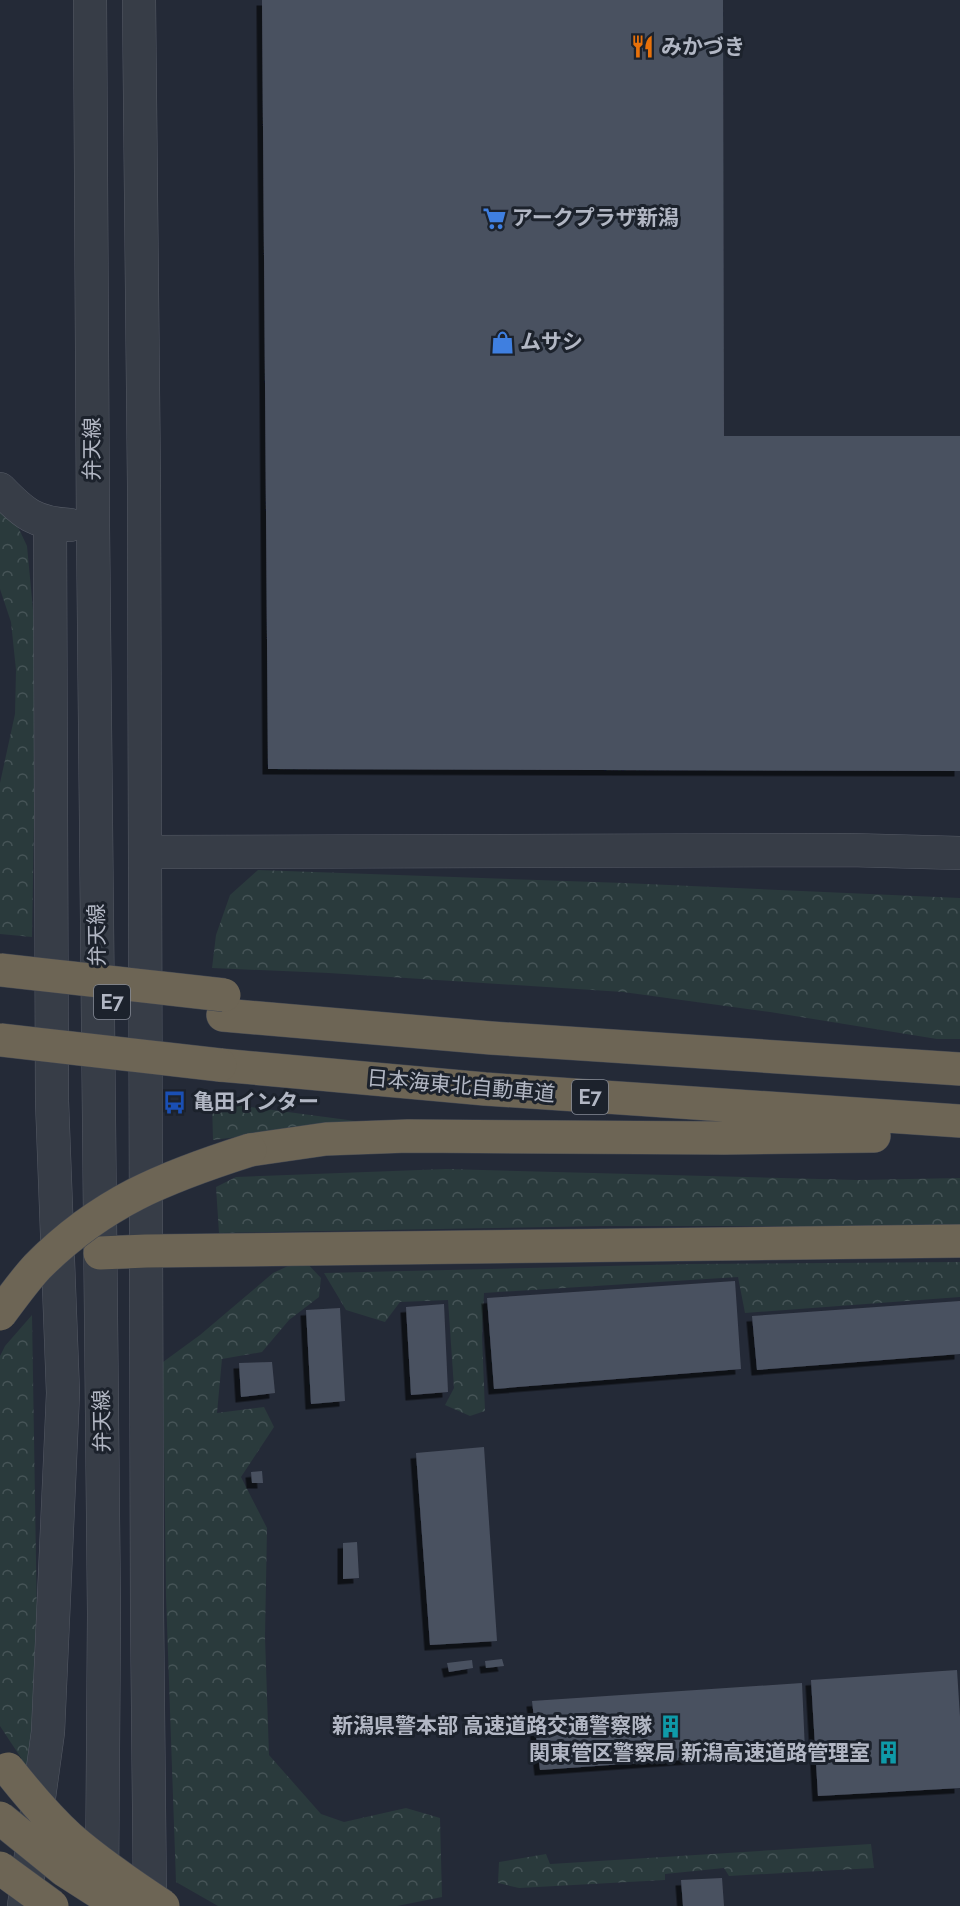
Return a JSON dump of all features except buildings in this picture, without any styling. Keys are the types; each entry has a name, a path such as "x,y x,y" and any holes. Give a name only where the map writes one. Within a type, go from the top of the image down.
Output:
{"highway":[{"path":"0,970 224,1005 743,1055 960,1068"},
{"name":"E7","path":"0,990 224,1005"},
{"name":"日本海東北自動車道","path":"0,1040 220,1065 485,1089 960,1121"},
{"path":"0,1314 36,1268 81,1227 134,1193 192,1168 250,1150 326,1139 408,1136 726,1138 960,1135"},
{"path":"100,1253 960,1241"},
{"path":"4,1763 33,1800 70,1838 116,1874 163,1906"},
{"path":"0,1818 64,1870 120,1906"},
{"path":"0,1868 52,1906"}],"street":[{"name":"弁天線","path":"90,0 104,1613 102,1906"},
{"name":"弁天線","path":"139,0 144,486 150,1906"},
{"path":"0,489 28,516 50,524 93,526"},
{"path":"24,1906 48,1732 63,1393 52,1101 50,524"},
{"path":"145,852 849,850 960,854"}],"green space":[{"path":"0,500 10,510 27,546 37,652 32,937 0,934 0,783 15,714 16,670 11,622 0,589"},
{"path":"258,870 960,898 960,1039 937,1039 770,1012 623,992 329,973 212,968 216,935 230,895"},
{"path":"212,1102 363,1122 213,1140"},
{"path":"446,1169 858,1180 960,1178 960,1226 604,1226 219,1233 216,1187 236,1177"},
{"path":"303,1259 321,1278 319,1297 289,1320 262,1352 222,1359 217,1413 264,1407 274,1427 241,1477 267,1528 265,1637 269,1755 321,1814 344,1822 406,1808 440,1818 442,1897 397,1906 218,1906 176,1882 166,1596 163,1362 200,1335 273,1273"},
{"path":"960,1262 960,1297 745,1313 738,1277 484,1293 482,1336 485,1411 470,1416 445,1405 454,1388 448,1300 400,1302 385,1322 346,1310 324,1273 689,1264"},
{"path":"32,1315 38,1682 34,1773 23,1761 0,1726 0,1356 5,1346"},
{"path":"871,1844 874,1868 729,1876 724,1868 665,1874 665,1880 519,1888 498,1883 499,1862 546,1854 550,1864"}],"place":[{"name":"みかづき","path":"643,47"},
{"name":"アークプラザ新潟","path":"494,218"},
{"name":"ムサシ","path":"502,342"},
{"name":"亀田インター","path":"175,1102"},
{"name":"新潟県警本部 高速道路交通警察隊","path":"670,1726"},
{"name":"関東管区警察局 新潟高速道路管理室","path":"888,1753"}]}
